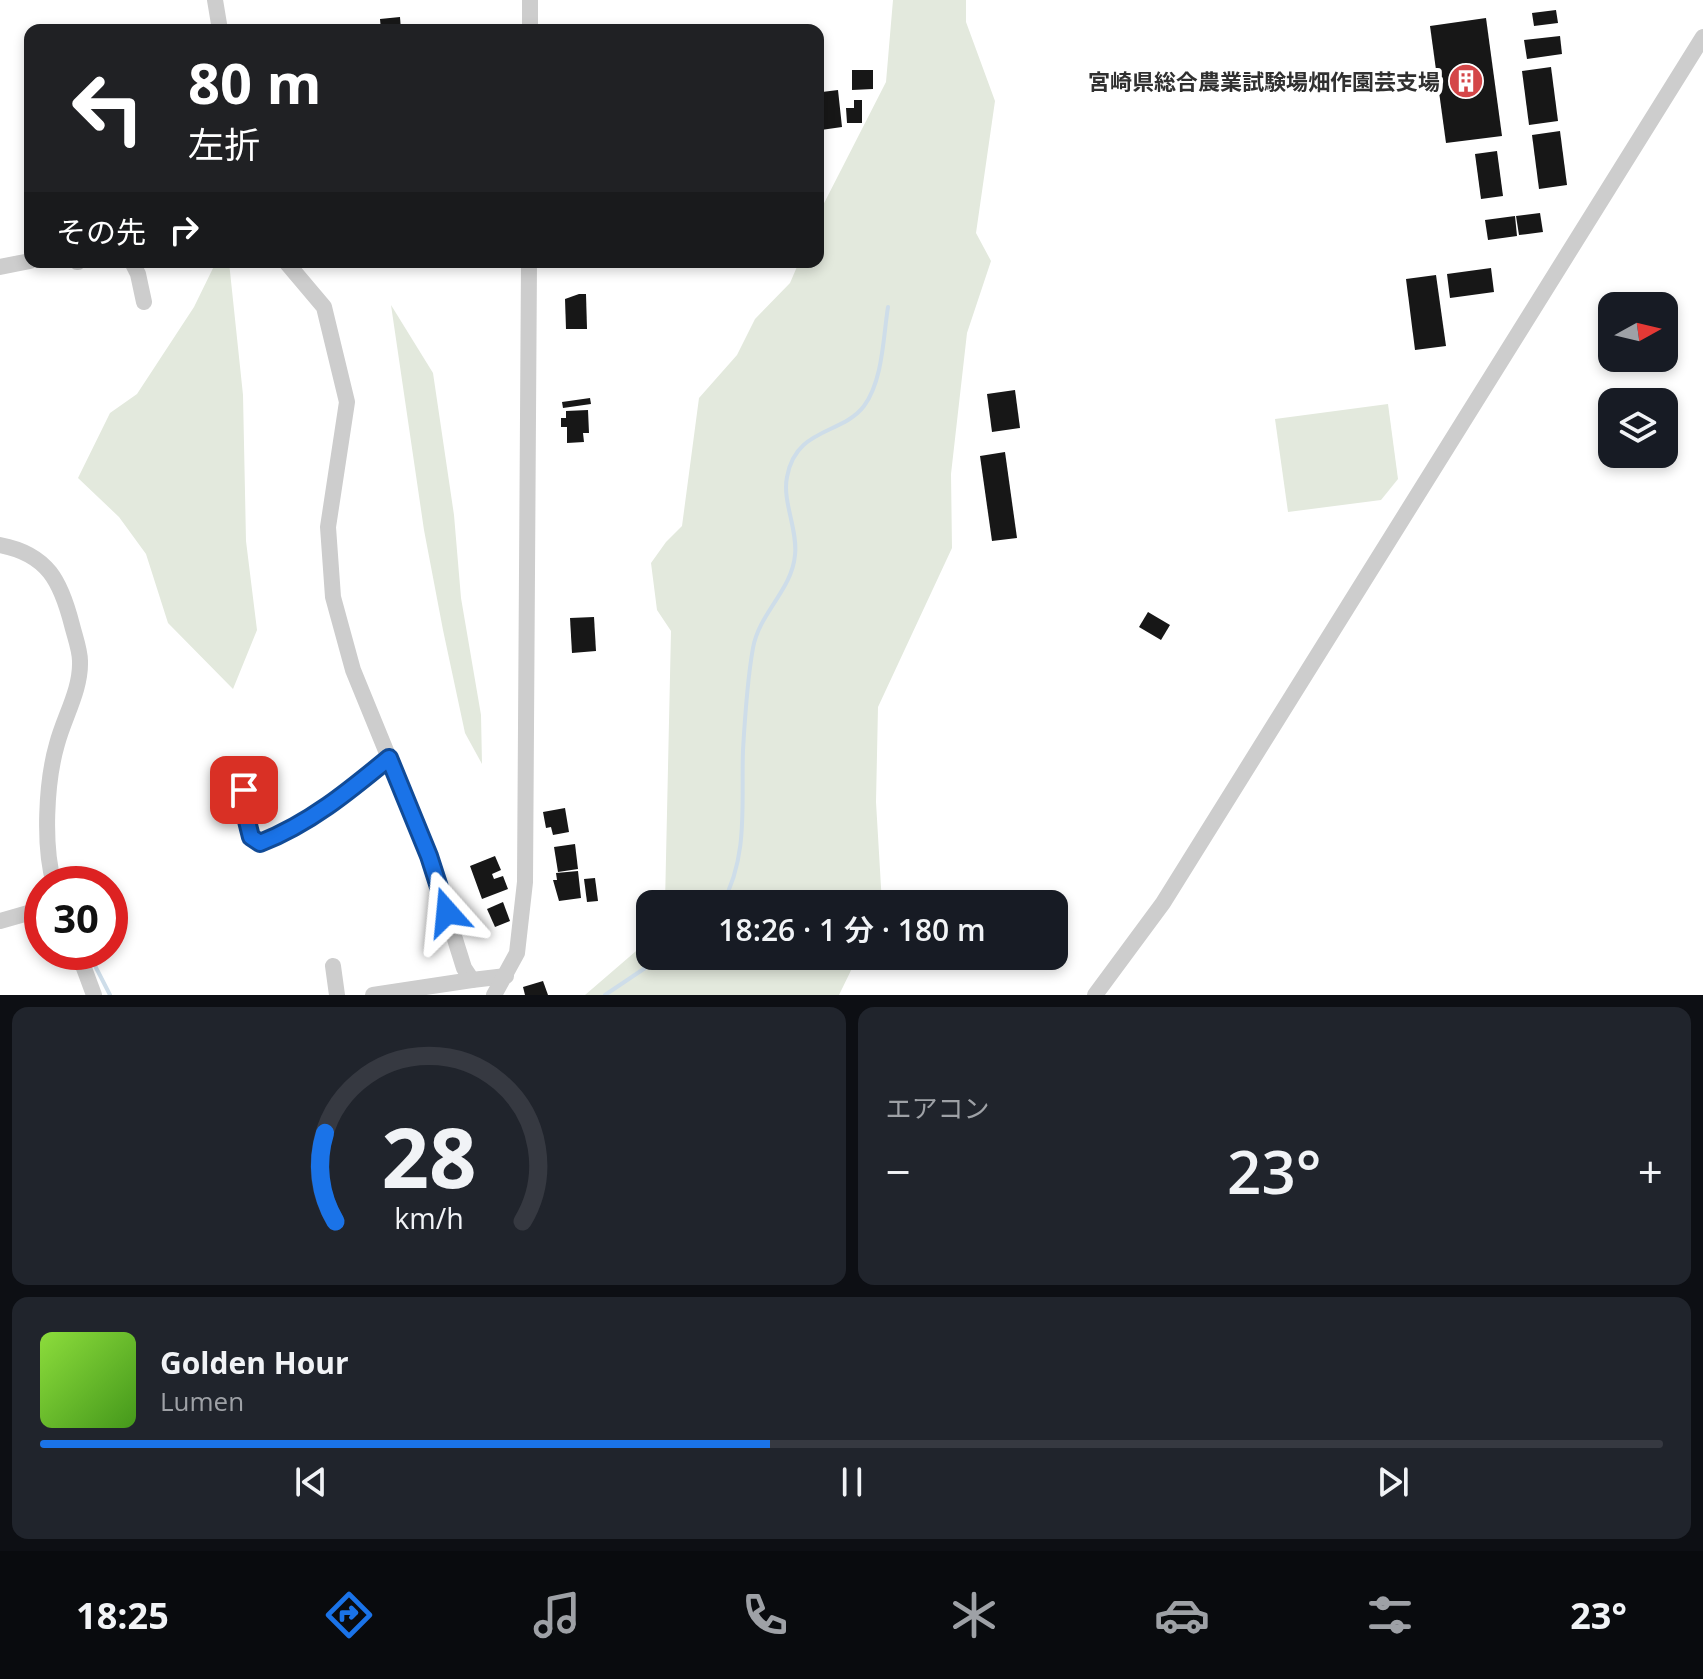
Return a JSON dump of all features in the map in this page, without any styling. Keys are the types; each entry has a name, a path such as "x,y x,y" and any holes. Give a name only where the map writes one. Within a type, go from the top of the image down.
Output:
{"street":[{"path":"215,0 219,24"},
{"path":"530,0 530,24"},
{"path":"1095,995 1163,903 1703,37"},
{"path":"0,267 24,262"},
{"path":"135,268 144,302"},
{"path":"291,268 324,307 347,402 328,527 333,597 353,670 429,856 464,968 472,980"},
{"path":"494,995 517,953 525,882 529,268"},
{"path":"0,545 32,555 46,566 62,589 81,660 50,778 50,866"},
{"path":"244,790 251,837 260,843 280,835 338,800 389,758"},
{"path":"0,921 24,914"},
{"path":"333,966 337,995"},
{"path":"85,970 94,995"},
{"path":"373,995 506,976"}],"shaded area":[{"path":"893,0 966,0 966,22 995,101 976,233 991,261 967,333 951,474 952,548 878,707 876,802 881,890 665,890 671,631 657,610 651,563 682,526 699,398 737,355 755,319 790,283 796,268 824,268 824,203 886,82"},
{"path":"213,268 230,268 243,395 246,541 257,630 233,689 168,623 146,554 119,517 78,478 110,413 137,394 194,307"},
{"path":"391,305 433,373 454,515 461,598 481,715 482,764 465,733 443,630 424,530"},
{"path":"1388,404 1398,479 1381,500 1288,512 1275,419"},
{"path":"636,951 636,970 851,970 839,995 585,995"}],"building":[{"path":"1556,10 1558,23 1534,26 1532,13"},
{"path":"400,17 401,24 380,24 380,19"},
{"name":"宮崎県総合農業試験場畑作園芸支場","path":"1486,18 1502,136 1446,143 1430,26"},
{"path":"1560,36 1562,54 1527,59 1524,40"},
{"path":"1551,67 1558,121 1529,125 1522,71"},
{"path":"852,70 873,70 873,89 852,90"},
{"path":"838,90 842,127 824,130 824,92"},
{"path":"854,100 862,100 862,123 847,123 846,108 854,108"},
{"path":"1560,131 1567,185 1539,189 1532,135"},
{"path":"1497,151 1503,196 1481,199 1475,154"},
{"path":"1540,213 1543,232 1519,235 1516,216"},
{"path":"1515,216 1517,236 1488,240 1485,220"},
{"path":"1491,268 1494,292 1450,298 1447,274"},
{"path":"1436,275 1446,346 1415,350 1406,279"},
{"path":"586,294 587,329 566,329 565,299"},
{"path":"1015,390 1020,428 992,432 987,394"},
{"path":"590,398 591,404 563,408 562,402"},
{"path":"588,410 589,433 583,433 584,442 567,443 567,427 561,427 561,418 566,418 566,411"},
{"path":"1005,452 1017,538 992,541 980,456"},
{"path":"1148,612 1170,625 1161,640 1139,627"},
{"path":"594,617 596,651 572,653 570,618"},
{"path":"565,808 569,832 553,835 551,827 546,828 543,812"},
{"path":"575,844 578,869 558,872 554,847"},
{"path":"495,856 501,870 492,874 494,879 503,876 508,889 482,899 470,866"},
{"path":"578,871 581,898 559,901 553,880 557,880 556,873"},
{"path":"595,878 598,901 587,902 584,879"},
{"path":"503,902 510,921 495,927 487,909"},
{"path":"543,981 548,995 525,995 523,987"}],"waterway":[{"path":"729,890 742,828 743,750 753,648 756,635 793,568 795,555 787,477 800,449 855,415 870,396 881,358 888,307"},
{"path":"97,970 110,995"},
{"path":"605,995 642,970"}],"place":[{"name":"宮崎県総合農業試験場畑作園芸支場","path":"1466,81"}],"route":[{"path":"244,790 251,837 260,843 280,835 338,800 389,758 429,856 447,912"}]}
